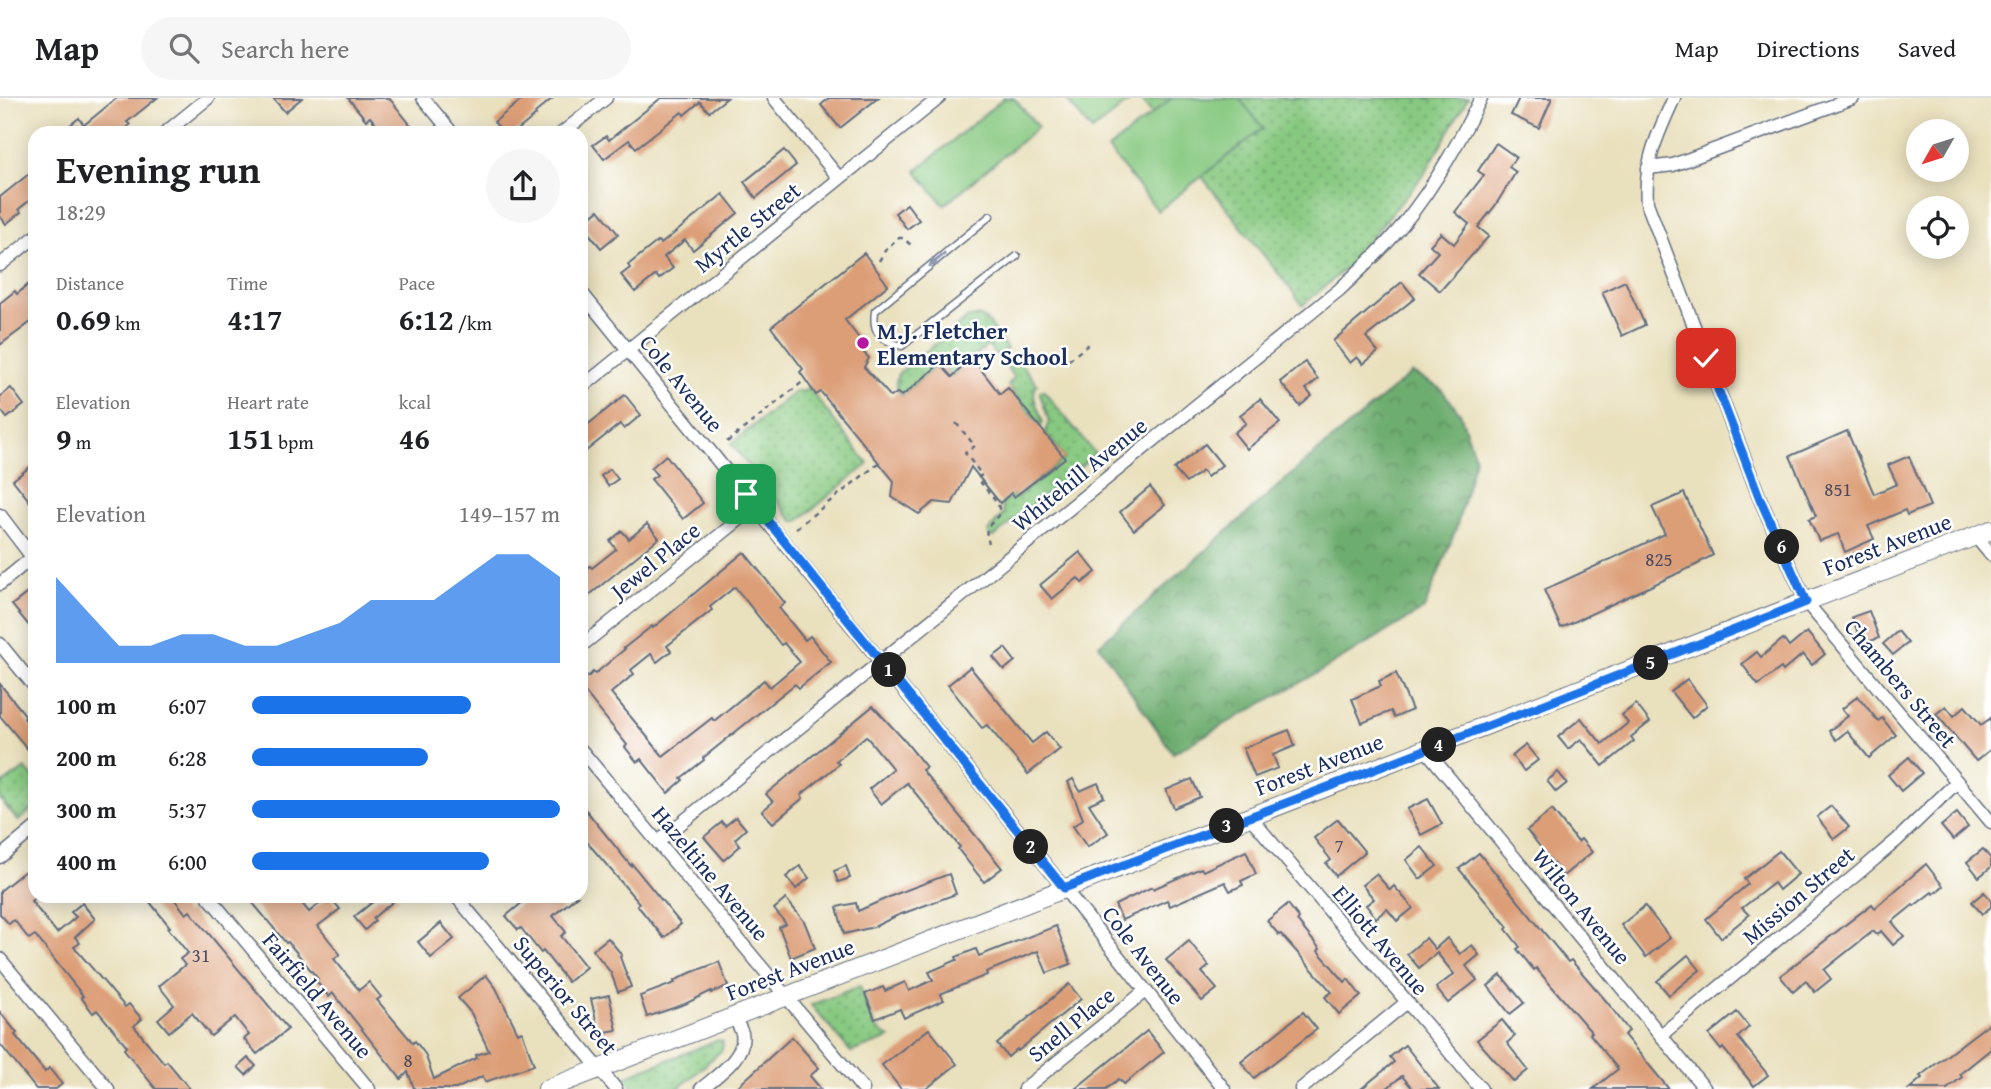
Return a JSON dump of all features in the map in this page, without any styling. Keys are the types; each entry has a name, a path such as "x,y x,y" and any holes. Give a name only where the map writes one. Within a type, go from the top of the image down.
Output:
{"main road":[{"name":"Forest Avenue","path":"547,1089 1983,533"}],"street":[{"path":"174,126 208,98"},
{"path":"424,98 446,126"},
{"path":"571,126 606,98"},
{"path":"774,98 839,178"},
{"name":"Myrtle Street","path":"588,382 939,98"},
{"name":"Whitehill Avenue","path":"658,842 1339,290 1387,243 1406,220 1452,153 1481,98"},
{"name":"Chambers Street","path":"1674,98 1653,145 1646,185 1647,203 1750,473 1806,602 1991,822"},
{"path":"1648,168 1673,164 1853,98"},
{"path":"0,265 28,243"},
{"name":"Cole Avenue","path":"588,301 1224,1089"},
{"name":"Jewel Place","path":"588,640 755,507"},
{"path":"0,515 28,549"},
{"path":"1983,533 1991,555"},
{"path":"0,584 28,561"},
{"path":"0,644 28,678"},
{"name":"Wilton Avenue","path":"1426,750 1705,1089"},
{"name":"Hazeltine Avenue","path":"588,758 863,1089"},
{"name":"Mission Street","path":"1661,1035 1897,840 1957,782"},
{"name":"Elliott Avenue","path":"1250,817 1480,1089"},
{"path":"0,856 28,834"},
{"name":"Fairfield Avenue","path":"214,903 369,1089"},
{"name":"Superior Street","path":"462,903 616,1089"},
{"path":"0,959 108,1089"},
{"name":"Snell Place","path":"1024,1089 1145,991"},
{"path":"1301,1089 1407,1002"},
{"path":"701,1089 732,1062 741,1047 742,1034 734,1017"}],"lane":[{"path":"990,216 875,311 873,324 878,334 888,342 902,346 1017,256"}],"path":[{"path":"879,261 886,249 898,238 903,238 912,246"},
{"path":"1069,360 1089,344"},
{"path":"727,442 806,380"},
{"path":"956,423 975,446 965,453 982,475 977,478 998,504 1000,513 986,528 989,543"},
{"path":"796,528 879,463"}],"green space":[{"path":"1004,98 1014,98 1038,127 944,205 916,171"},
{"path":"1065,98 1134,98 1092,131"},
{"path":"1140,98 1468,98 1425,173 1347,267 1303,305"},
{"path":"1172,98 1239,98 1263,128 1158,211 1108,149"},
{"path":"979,316 989,323 1007,349 995,355 988,345 952,376 941,362 902,395 896,385 898,374 966,319"},
{"path":"1014,355 1037,384 1034,397 1043,422 1041,426 1008,385 1014,378 1004,363"},
{"path":"1412,373 1440,388 1460,413 1475,458 1456,529 1424,609 1323,670 1173,753 1099,645 1304,463"},
{"path":"808,387 868,464 794,522 731,444 796,391 804,391"},
{"path":"1043,390 1094,455 991,537 988,532 1004,513 1002,504 1012,495 1016,498 1065,458 1045,432 1049,421 1040,394"},
{"path":"25,768 28,771 28,813 18,821 0,799 0,786"},
{"path":"860,986 875,1027 890,1038 851,1052 811,1005"},
{"path":"718,1040 723,1042 722,1050 678,1089 634,1089 625,1079 627,1076"}],"building":[{"path":"117,98 157,98 127,122 129,126 69,126 79,118 84,125"},
{"path":"273,98 302,98 285,112"},
{"path":"348,98 389,98 411,126 377,126 370,117 366,120"},
{"path":"524,98 553,98 523,126 498,126 494,122"},
{"path":"661,98 727,98 709,112 700,102 684,115 682,112 636,148 629,140 604,159 593,145 606,136 609,140"},
{"path":"829,98 878,98 840,128 821,105"},
{"path":"1519,98 1552,98 1539,128 1511,115"},
{"path":"1496,143 1516,157 1509,167 1516,172 1478,227 1489,236 1440,291 1419,273 1438,252 1430,245 1441,233 1454,244 1469,224 1455,212 1484,175 1478,171"},
{"path":"784,150 796,165 756,198 744,182"},
{"path":"28,175 28,202 19,209 21,212 6,224 0,216 0,197"},
{"path":"723,194 738,213 693,250 685,240 664,257 673,268 659,279 656,275 635,292 621,275 630,268 628,265 658,241 661,244"},
{"path":"907,204 919,220 907,229 895,213"},
{"path":"599,210 618,234 601,248 588,232 588,219"},
{"path":"864,253 888,285 845,320 862,342 859,348 869,358 864,367 891,397 897,393 902,396 940,364 952,377 972,358 1000,394 1008,388 1065,458 1014,497 1011,493 1000,503 971,467 952,504 934,502 919,514 892,497 894,481 821,392 816,395 800,372 803,369 771,327"},
{"path":"1625,281 1645,325 1622,336 1602,292"},
{"path":"1402,282 1415,298 1366,337 1378,352 1363,364 1357,357 1350,363 1333,341"},
{"path":"28,285 28,324 0,345 0,303 15,291 17,294"},
{"path":"1305,362 1318,379 1306,389 1312,396 1300,406 1280,382"},
{"path":"11,388 24,405 7,418 0,409 0,397"},
{"path":"625,395 641,415 624,429 620,424 588,449 588,424"},
{"path":"1260,399 1280,423 1247,449 1234,433 1246,423 1240,415"},
{"path":"1847,431 1874,494 1897,484 1888,465 1909,456 1930,506 1907,515 1905,510 1868,526 1874,539 1845,552 1838,534 1819,541 1809,519 1816,516 1790,456"},
{"path":"1205,444 1222,465 1207,477 1202,471 1186,483 1174,469"},
{"path":"666,455 703,503 683,519 651,479 657,475 651,468"},
{"path":"28,469 28,499 13,480"},
{"path":"610,469 618,479 608,486 601,476"},
{"path":"1150,487 1165,505 1134,530 1120,512"},
{"path":"1684,493 1713,555 1561,628 1544,590 1665,534 1652,507"},
{"path":"647,524 659,538 588,596 588,568 592,568 616,549 610,541 622,531 629,539"},
{"path":"744,552 785,603 779,608 805,640 810,636 831,662 799,688 795,684 703,758 704,760 681,778 683,780 668,793 641,759 637,762 588,696 588,677 652,626 653,628","holes":["735,587 781,645 784,643 800,662 770,687 764,680 714,721 712,718 663,756 611,693 634,674 631,670 651,654 657,662 671,651 667,646 712,610 710,607"]},
{"path":"1080,552 1096,572 1082,583 1078,578 1052,599 1040,585"},
{"path":"28,593 28,624 12,605"},
{"path":"1869,611 1879,638 1862,644 1852,617"},
{"path":"1898,631 1908,643 1893,655 1883,644"},
{"path":"1807,632 1825,654 1812,665 1803,654 1783,671 1781,668 1758,685 1742,664 1757,652 1761,657 1783,639 1789,647"},
{"path":"1005,648 1015,661 1004,670 993,657"},
{"path":"970,667 1032,743 1046,732 1060,749 1028,774 987,725 982,728 948,685"},
{"path":"1396,673 1412,710 1394,718 1391,711 1362,723 1352,699 1381,686 1379,681"},
{"path":"1687,679 1707,705 1692,718 1671,692"},
{"path":"0,684 26,716 24,718 28,723 28,750 0,716"},
{"path":"1858,696 1878,721 1882,718 1896,735 1869,758 1847,731 1836,740 1829,731 1848,716 1842,709"},
{"path":"1636,704 1650,722 1631,737 1634,741 1603,766 1581,739 1568,749 1558,737 1581,718 1602,744 1628,723 1622,715"},
{"path":"873,706 926,767 922,770 1002,868 984,882 958,849 960,847 907,783 881,804 869,789 893,769 866,736 836,761 839,764 801,795 803,798 773,823 762,811 773,802 766,794"},
{"path":"1946,706 1954,716 1965,706 1981,725 1991,718 1991,749 1976,761 1936,714"},
{"path":"1289,730 1295,746 1273,755 1278,768 1255,777 1243,748"},
{"path":"1526,745 1538,760 1524,771 1512,756"},
{"path":"1909,757 1922,773 1901,791 1888,775"},
{"path":"1558,772 1567,783 1556,792 1547,781"},
{"path":"1073,779 1080,791 1098,783 1104,797 1089,804 1108,833 1087,847 1073,826 1083,819 1068,782"},
{"path":"1192,779 1200,797 1174,808 1166,790"},
{"path":"1428,799 1442,824 1421,835 1407,809"},
{"path":"1831,806 1849,827 1834,839 1817,817"},
{"path":"1552,810 1578,842 1581,839 1592,852 1563,876 1527,830"},
{"path":"588,813 681,924 664,938 637,905 639,903 588,843"},
{"path":"1957,813 1968,827 1953,840 1941,826"},
{"path":"736,817 746,829 735,839 740,846 724,860 704,837 722,822 725,826"},
{"path":"1338,819 1365,852 1336,876 1326,864 1331,860 1314,838"},
{"path":"1422,847 1437,866 1420,879 1406,860"},
{"path":"1983,849 1991,859 1991,867 1979,877 1967,862"},
{"path":"1246,851 1256,874 1241,881 1243,885 1230,891 1225,882 1170,906 1167,900 1122,920 1115,905 1152,887 1153,889 1201,868 1203,871"},
{"path":"1779,851 1798,874 1779,890 1774,883 1742,908 1749,915 1721,938 1706,919 1748,884 1744,879"},
{"path":"1479,853 1568,962 1571,960 1607,1002 1629,1031 1624,1035 1669,1089 1593,1089 1618,1069 1590,1034 1592,1033 1517,949 1520,947 1506,929 1508,927 1459,869"},
{"path":"1926,864 1943,886 1892,922 1904,936 1893,945 1881,931 1877,935 1873,931 1824,970 1831,979 1815,992 1806,981 1793,992 1780,976 1872,904 1875,908"},
{"path":"800,866 809,878 796,889 786,877"},
{"path":"846,866 850,878 838,882 834,871"},
{"path":"25,871 28,875 28,903 33,903 57,933 76,917 71,912 82,903 95,919 75,937 80,943 74,947 125,1007 129,1004 142,1019 134,1026 164,1063 167,1061 190,1089 156,1089 124,1049 127,1046 97,1010 93,1013 81,997 83,996 35,935 29,939 14,920 9,924 0,914 0,891"},
{"path":"949,874 956,894 874,927 844,934 837,907 856,903 858,911"},
{"path":"1376,874 1390,890 1394,886 1413,908 1397,921 1387,909 1376,918 1366,905 1374,899 1362,885"},
{"path":"1984,892 1991,900 1991,907 1982,914 1972,902"},
{"path":"786,899 804,921 815,948 791,958 779,927 786,924 774,909"},
{"path":"151,903 177,903 186,914 190,911 288,1029 257,1054 244,1039 249,1035 235,1017 211,1036 192,1013 169,1032 158,1019 174,1005 159,986 185,965 180,959 188,953 168,928 170,927"},
{"path":"253,903 302,903 309,912 320,903 335,903 340,909 318,926 340,954 334,959 359,990 369,982 381,997 377,1000 425,1054 434,1079 477,1058 476,1055 489,1051 471,1013 458,998 486,975 496,988 518,1033 522,1031 534,1065 485,1082 483,1076 456,1089 413,1089 408,1072 401,1079 333,993 329,997 316,981 318,979 288,942 286,943"},
{"path":"371,903 391,903 373,918 375,921 365,930 354,917"},
{"path":"522,903 569,903 553,916 566,932 561,936 586,967 568,982 543,951 541,953 521,928 518,930 506,916"},
{"path":"1288,904 1299,918 1297,921 1320,949 1318,951 1345,982 1348,979 1361,996 1339,1014 1325,997 1332,992 1267,921"},
{"path":"1645,906 1670,938 1646,957 1621,925"},
{"path":"441,923 454,939 431,958 418,942"},
{"path":"1056,926 1071,964 1047,973 1038,951 940,994 944,1000 904,1018 900,1009 875,1019 865,994 883,987 885,991 905,982 909,991 933,980 929,972 957,960 956,957 976,949 979,956"},
{"path":"608,938 622,955 620,957 631,987 618,992 611,973 593,950"},
{"path":"1426,938 1435,949 1447,938 1460,954 1472,945 1479,955 1466,966 1477,980 1448,1003 1436,988 1454,974 1437,953 1419,968 1407,954"},
{"path":"1189,941 1209,966 1202,972 1217,989 1202,1001 1166,960"},
{"path":"1688,955 1700,970 1669,995 1657,981"},
{"path":"719,962 728,986 647,1017 640,996"},
{"path":"1501,975 1524,1003 1510,1014 1488,986"},
{"path":"1069,984 1081,999 1008,1057 997,1044"},
{"path":"609,995 617,1030 599,1033 591,999"},
{"path":"0,1012 45,1072 49,1068 62,1084 56,1089 36,1089 0,1044"},
{"path":"1303,1012 1317,1029 1254,1078 1241,1062"},
{"path":"1737,1012 1749,1027 1738,1037 1768,1075 1754,1086 1709,1035"},
{"path":"1502,1020 1515,1036 1507,1043 1528,1070 1514,1082 1477,1040"},
{"path":"1991,1022 1991,1049 1960,1074 1962,1077 1947,1089 1909,1089 1922,1078 1920,1076"},
{"path":"929,1029 957,1064 926,1089 901,1089 882,1065"},
{"path":"1147,1031 1164,1052 1124,1084 1119,1079 1106,1089 1075,1089"},
{"path":"792,1037 819,1068 810,1076 821,1089 735,1089"},
{"path":"1405,1045 1439,1089 1413,1089 1402,1076 1386,1089 1361,1089 1394,1062 1390,1057"},
{"path":"248,1058 256,1066 246,1075 238,1067"}],"place":[{"name":"M.J. Fletcher Elementary School","path":"863,343"}],"route":[{"path":"746,494 1064,888 1806,602 1760,499 1706,358"}]}
